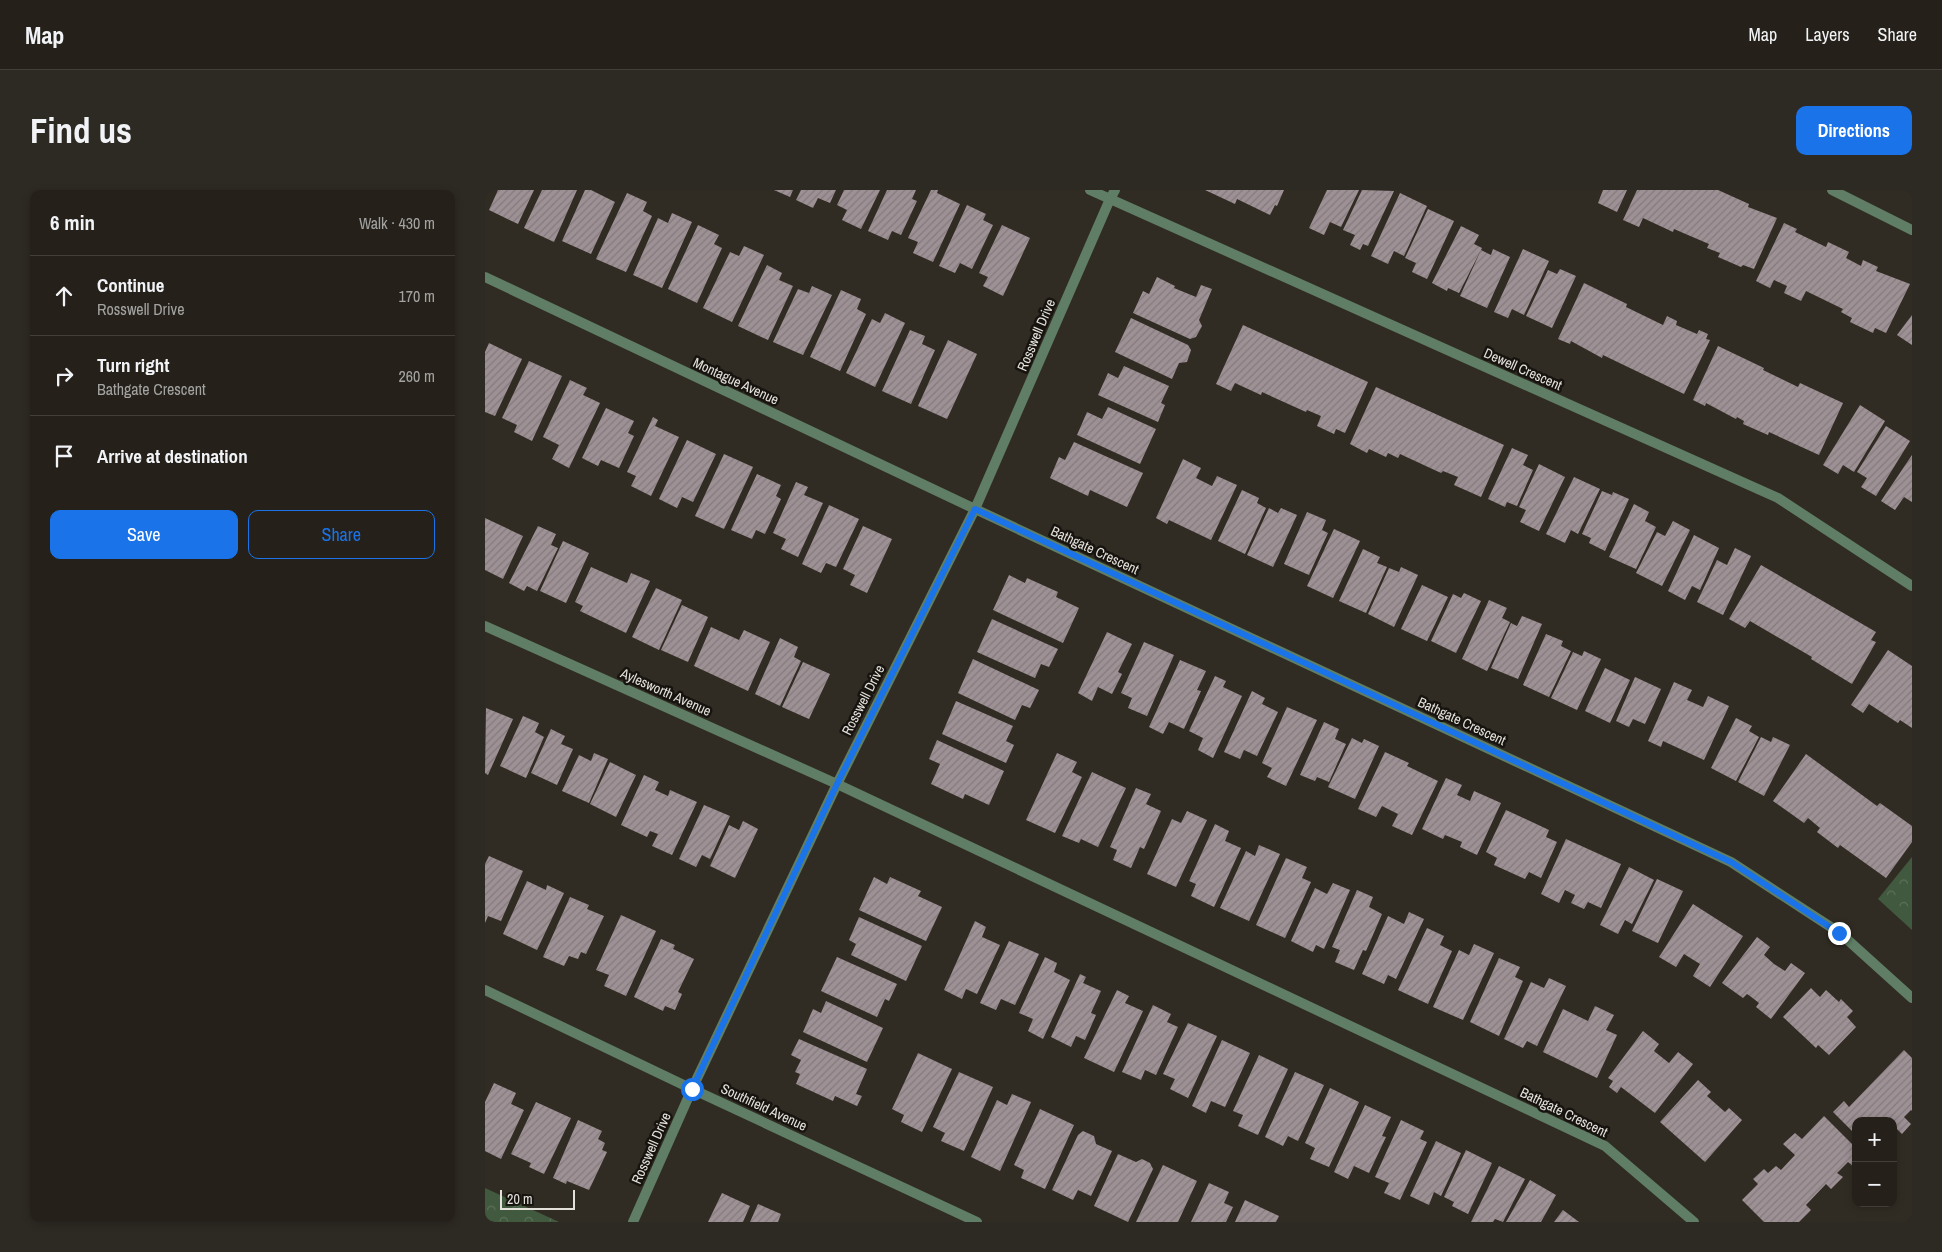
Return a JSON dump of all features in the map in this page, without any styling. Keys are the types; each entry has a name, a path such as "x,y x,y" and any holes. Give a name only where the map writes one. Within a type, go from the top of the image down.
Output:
{"street":[{"name":"Dewell Crescent","path":"1090,190 1113,194 1778,498 1912,586"},
{"path":"1832,190 1912,230"},
{"name":"Rosswell Drive","path":"633,1222 692,1089 837,784 975,509 1113,194"},
{"name":"Montague Avenue","path":"485,277 975,509"},
{"name":"Bathgate Crescent","path":"975,509 1731,862 1839,933 1912,998"},
{"name":"Aylesworth Avenue","path":"485,626 837,784"},
{"name":"Bathgate Crescent","path":"837,784 1605,1146 1694,1222"},
{"name":"Southfield Avenue","path":"485,990 977,1222"}],"green space":[{"path":"1912,857 1912,930 1878,899"},
{"path":"485,1188 559,1222 485,1222"}],"building":[{"path":"498,190 534,190 518,224 489,210"},
{"path":"542,190 577,190 554,242 524,228"},
{"path":"585,190 591,190 615,202 591,254 562,241"},
{"path":"774,190 793,190 790,197"},
{"path":"801,190 836,190 830,203 818,198 813,208 796,200"},
{"path":"844,190 880,190 861,229 842,220 847,210 837,205"},
{"path":"887,190 916,190 912,199 917,201 901,235 892,231 888,240 868,231"},
{"path":"931,190 938,190 937,193 960,204 933,262 913,253 918,242 908,238"},
{"path":"1205,190 1284,190 1277,206 1275,205 1270,215 1237,199 1235,204"},
{"path":"1327,190 1359,190 1341,227 1330,222 1324,235 1309,228"},
{"path":"1362,190 1394,191 1368,246 1363,244 1360,250 1350,245 1355,235 1343,230"},
{"path":"1603,190 1627,190 1617,212 1598,203"},
{"path":"1637,190 1718,190 1749,204 1748,207 1777,218 1754,269 1743,265 1741,267 1718,257 1720,253 1707,248 1709,244 1674,229 1673,232 1643,218 1639,227 1623,220"},
{"path":"627,193 647,202 643,211 652,216 626,272 596,259"},
{"path":"1400,193 1427,206 1404,256 1394,251 1388,264 1371,256"},
{"path":"967,205 986,214 983,220 993,225 972,269 960,263 955,273 939,266"},
{"path":"1428,209 1454,221 1427,279 1412,272 1416,263 1405,258"},
{"path":"672,213 692,222 662,288 633,275 658,218 668,223"},
{"path":"1784,223 1797,229 1795,232 1826,247 1828,242 1849,252 1846,258 1861,266 1863,260 1878,267 1876,271 1910,284 1886,333 1875,328 1873,333 1850,322 1852,318 1841,312 1843,309 1806,291 1801,301 1784,293 1787,286 1774,280 1770,288 1756,281"},
{"path":"698,225 719,235 714,244 722,248 697,303 668,289"},
{"path":"1002,225 1030,238 1003,296 983,286 988,277 979,273"},
{"path":"1461,226 1479,235 1474,244 1482,248 1459,293 1448,288 1447,291 1432,283"},
{"path":"744,246 764,255 732,322 703,308 730,252 739,256"},
{"path":"1493,249 1510,257 1487,308 1460,296 1481,250 1491,255"},
{"path":"1523,249 1549,261 1524,315 1512,309 1508,318 1494,312"},
{"path":"767,265 782,273 779,280 793,286 768,340 738,326"},
{"path":"1560,269 1576,276 1552,328 1526,316 1548,270 1557,274"},
{"path":"1157,277 1175,286 1174,288 1196,297 1201,285 1212,289 1199,320 1202,326 1196,337 1190,339 1133,313 1143,291 1149,294"},
{"path":"1584,283 1627,304 1626,307 1663,325 1667,316 1677,321 1676,325 1697,334 1699,330 1708,334 1706,339 1710,340 1684,394 1603,355 1602,358 1571,341 1570,344 1558,339"},
{"path":"812,286 832,295 803,355 773,342 798,289 809,293"},
{"path":"841,290 861,299 857,309 866,314 840,371 810,357"},
{"path":"885,313 905,323 875,387 846,373 872,319 880,323"},
{"path":"1912,315 1912,345 1897,335"},
{"path":"1131,318 1188,345 1191,350 1187,362 1179,363 1172,379 1115,352"},
{"path":"1243,325 1368,382 1345,433 1336,429 1334,434 1317,426 1321,416 1307,410 1306,412 1262,392 1261,395 1235,383 1231,391 1216,384"},
{"path":"910,330 925,336 922,344 935,350 911,404 882,391"},
{"path":"948,340 977,354 947,419 918,406"},
{"path":"489,343 522,359 495,416 485,412 485,352"},
{"path":"1718,346 1798,387 1800,383 1843,403 1819,455 1769,432 1768,435 1743,424 1744,421 1737,417 1736,419 1706,403 1705,406 1693,400"},
{"path":"529,361 562,376 532,441 514,432 517,425 502,418"},
{"path":"1124,366 1169,386 1161,403 1165,405 1158,422 1098,395 1108,373 1118,378"},
{"path":"570,380 587,388 583,395 600,403 569,468 552,459 559,445 543,437"},
{"path":"1376,387 1504,445 1481,497 1454,485 1458,477 1443,471 1441,473 1400,454 1398,458 1388,453 1386,457 1369,449 1367,453 1350,444"},
{"path":"1860,405 1885,421 1854,472 1843,465 1838,474 1823,465"},
{"path":"1108,407 1156,429 1140,464 1077,435 1087,412 1102,419"},
{"path":"606,408 634,421 628,433 634,436 619,468 601,460 598,466 582,458"},
{"path":"653,417 658,420 655,426 679,437 651,496 631,486 636,476 627,472"},
{"path":"1886,426 1910,441 1876,496 1861,487 1867,478 1857,472"},
{"path":"687,440 716,454 693,502 682,497 677,508 659,499"},
{"path":"1074,442 1143,473 1127,507 1090,490 1088,496 1050,478 1059,457 1065,460"},
{"path":"1512,448 1528,455 1523,465 1533,470 1517,506 1507,502 1505,507 1488,499"},
{"path":"724,454 753,467 724,529 695,516"},
{"path":"1912,455 1912,502 1904,497 1895,510 1881,501"},
{"path":"1183,459 1201,468 1196,478 1212,486 1217,476 1237,485 1211,540 1169,520 1167,524 1156,518"},
{"path":"1539,464 1565,477 1539,531 1520,522 1526,510 1519,507"},
{"path":"757,474 781,485 776,496 781,499 765,534 756,530 752,539 731,530"},
{"path":"1574,477 1600,489 1578,534 1571,530 1565,543 1546,534"},
{"path":"796,482 808,487 804,495 823,503 798,557 781,549 786,539 773,533"},
{"path":"1242,490 1259,498 1257,503 1266,508 1245,554 1218,541"},
{"path":"1602,491 1612,495 1613,492 1629,499 1605,551 1589,543 1591,538 1582,534"},
{"path":"1634,504 1649,512 1645,521 1656,527 1636,569 1609,557"},
{"path":"829,505 859,519 836,567 826,563 821,573 802,564"},
{"path":"1269,508 1278,513 1281,508 1297,515 1273,567 1247,555"},
{"path":"1307,512 1326,520 1322,530 1328,533 1309,575 1284,564"},
{"path":"485,518 523,536 503,579 485,570"},
{"path":"1673,521 1690,530 1662,586 1636,573 1657,532 1665,536"},
{"path":"538,526 556,534 551,545 558,548 537,591 527,586 524,591 509,583"},
{"path":"863,526 892,539 867,593 850,585 855,575 843,569"},
{"path":"1334,529 1360,541 1333,598 1307,586"},
{"path":"1694,535 1719,548 1700,590 1692,586 1685,600 1668,591"},
{"path":"563,541 589,553 566,603 540,591"},
{"path":"1735,548 1751,556 1723,615 1697,602 1717,560 1727,565"},
{"path":"1363,549 1380,557 1377,563 1387,567 1366,613 1339,601"},
{"path":"1761,565 1876,632 1871,640 1876,642 1852,684 1811,659 1812,657 1750,621 1745,628 1729,619"},
{"path":"591,567 627,583 631,573 650,581 626,633 580,611 583,606 575,602"},
{"path":"1401,567 1418,575 1394,627 1368,614 1389,568 1399,572"},
{"path":"1009,575 1025,583 1027,578 1058,592 1056,597 1079,608 1063,643 993,610"},
{"path":"1422,585 1448,597 1427,641 1401,629"},
{"path":"656,588 682,600 659,650 632,637"},
{"path":"1464,593 1481,601 1456,653 1431,641 1453,594 1461,598"},
{"path":"1489,600 1507,608 1502,618 1510,622 1487,671 1462,659"},
{"path":"682,605 708,617 688,662 661,650"},
{"path":"1522,616 1542,624 1518,679 1491,668 1511,623 1517,626"},
{"path":"992,619 1058,649 1049,667 1041,664 1035,678 977,652"},
{"path":"711,627 739,640 744,630 770,642 748,691 694,666"},
{"path":"1107,632 1132,644 1118,672 1122,674 1112,694 1098,687 1092,701 1078,693"},
{"path":"1546,634 1563,641 1561,646 1571,651 1549,697 1523,685"},
{"path":"780,638 798,647 794,657 801,661 780,706 755,694"},
{"path":"1144,642 1174,655 1147,716 1128,708 1132,698 1121,693"},
{"path":"1888,650 1912,666 1912,728 1900,720 1898,723 1869,704 1863,713 1851,705"},
{"path":"1584,651 1601,659 1577,710 1551,698 1573,652 1582,656"},
{"path":"973,659 1039,690 1030,708 1022,705 1015,720 958,693"},
{"path":"1180,660 1206,671 1197,690 1201,691 1184,729 1169,722 1163,734 1149,727"},
{"path":"803,662 830,674 809,719 782,707"},
{"path":"1605,668 1630,680 1610,723 1585,711"},
{"path":"1215,676 1226,681 1223,687 1242,696 1213,758 1198,750 1203,738 1189,731"},
{"path":"1635,677 1661,689 1645,724 1633,719 1629,727 1616,721"},
{"path":"1674,682 1692,690 1687,700 1703,707 1708,696 1729,706 1704,760 1663,741 1661,747 1648,741"},
{"path":"1252,691 1265,698 1262,704 1278,712 1257,756 1244,750 1240,759 1224,752"},
{"path":"956,701 1013,726 1006,741 1014,745 1006,763 942,734"},
{"path":"1287,707 1317,720 1286,786 1267,777 1272,768 1262,763"},
{"path":"486,708 513,719 488,775 485,773"},
{"path":"523,716 539,723 535,732 544,737 526,778 500,766"},
{"path":"1736,718 1752,726 1749,731 1759,737 1736,781 1711,768"},
{"path":"1324,722 1339,729 1335,739 1346,744 1329,782 1317,777 1315,781 1300,775"},
{"path":"551,729 565,736 561,744 573,749 557,785 531,773"},
{"path":"1761,737 1771,742 1773,737 1790,745 1764,796 1738,782"},
{"path":"1352,738 1362,743 1364,739 1379,746 1355,799 1328,787"},
{"path":"937,740 1004,771 989,805 965,794 963,799 931,784 940,764 929,759"},
{"path":"1385,752 1409,763 1407,766 1438,781 1412,835 1392,826 1398,814 1382,806 1376,817 1358,809"},
{"path":"594,753 608,759 589,803 562,791 579,755 591,761"},
{"path":"1057,753 1077,762 1072,772 1082,777 1055,833 1026,820"},
{"path":"1806,754 1877,806 1880,803 1912,826 1912,842 1886,878 1840,845 1838,848 1817,832 1820,828 1808,818 1804,823 1773,801"},
{"path":"610,762 636,775 616,817 590,804"},
{"path":"1092,772 1126,788 1098,847 1081,839 1079,843 1062,836"},
{"path":"644,775 659,782 655,790 668,796 670,790 697,802 672,855 652,846 658,834 650,831 647,837 621,825"},
{"path":"1446,778 1462,785 1457,795 1470,801 1474,791 1501,803 1477,855 1460,847 1462,842 1445,835 1443,839 1422,829"},
{"path":"1136,788 1151,794 1146,804 1161,811 1144,849 1140,847 1131,868 1113,860 1117,850 1110,847"},
{"path":"704,805 730,816 710,859 702,855 696,867 679,859"},
{"path":"1506,810 1549,830 1546,837 1557,842 1541,878 1529,872 1525,879 1494,865 1497,858 1486,852"},
{"path":"1187,811 1207,820 1176,887 1147,874 1172,819 1181,823"},
{"path":"743,821 758,829 735,878 710,866 729,825 739,830"},
{"path":"1215,824 1229,831 1225,841 1241,848 1214,907 1191,896 1196,884 1189,881"},
{"path":"1566,839 1621,864 1601,908 1588,902 1584,909 1571,903 1575,895 1565,890 1559,903 1541,894"},
{"path":"1259,845 1280,854 1249,921 1220,908 1246,851 1255,856"},
{"path":"489,856 523,871 501,921 488,916 485,923 485,864"},
{"path":"1286,858 1307,867 1302,878 1311,882 1285,938 1256,925"},
{"path":"1629,867 1654,880 1632,924 1625,920 1618,934 1600,925"},
{"path":"874,877 887,884 890,877 921,891 918,896 942,907 926,941 859,910"},
{"path":"1657,879 1683,891 1658,943 1632,931"},
{"path":"527,881 546,890 547,885 564,893 537,950 503,934"},
{"path":"1333,883 1350,890 1324,949 1316,945 1313,952 1291,941 1315,888 1327,894"},
{"path":"1357,890 1373,897 1369,907 1382,914 1366,951 1363,950 1354,970 1335,962 1340,950 1332,947"},
{"path":"570,897 589,905 587,909 604,916 586,954 581,952 578,959 569,956 564,966 543,957"},
{"path":"1693,904 1743,936 1710,987 1693,976 1700,964 1684,954 1676,967 1659,957"},
{"path":"1409,912 1424,919 1396,979 1388,975 1384,984 1362,974 1388,916 1404,924"},
{"path":"621,915 656,931 626,996 604,986 609,975 596,970"},
{"path":"859,917 922,946 906,981 851,955 856,944 849,940"},
{"path":"975,921 986,927 982,937 1000,945 977,994 966,989 962,999 944,990"},
{"path":"1427,928 1444,936 1440,945 1452,951 1428,1004 1398,990"},
{"path":"1757,937 1770,947 1764,955 1774,964 1785,971 1791,963 1805,973 1771,1019 1756,1007 1759,1003 1750,996 1747,994 1743,998 1722,983"},
{"path":"661,939 675,945 673,949 694,959 678,992 682,994 675,1010 665,1006 663,1011 634,997"},
{"path":"1009,941 1039,954 1015,1005 1001,999 996,1010 980,1003"},
{"path":"1474,944 1494,953 1463,1020 1433,1007 1459,950 1469,955"},
{"path":"837,957 897,984 889,1001 885,999 877,1017 821,991"},
{"path":"1045,957 1057,963 1054,972 1070,980 1043,1039 1028,1031 1033,1019 1019,1013"},
{"path":"1499,958 1520,967 1515,977 1523,981 1499,1036 1470,1022"},
{"path":"1080,974 1086,977 1083,983 1101,991 1091,1013 1096,1015 1085,1040 1076,1036 1071,1047 1051,1037"},
{"path":"1549,978 1566,986 1537,1046 1527,1041 1523,1048 1504,1039 1531,982 1544,988"},
{"path":"1811,988 1820,997 1826,990 1839,1002 1841,999 1853,1011 1847,1017 1856,1027 1829,1055 1818,1045 1816,1048 1783,1017"},
{"path":"1117,990 1129,996 1125,1003 1143,1011 1114,1072 1084,1058"},
{"path":"826,1001 883,1028 867,1062 803,1032 813,1009 821,1013"},
{"path":"1153,1005 1171,1014 1167,1022 1178,1027 1156,1075 1145,1070 1141,1080 1122,1072"},
{"path":"1595,1006 1614,1015 1606,1030 1617,1035 1597,1078 1543,1052 1563,1009 1588,1021"},
{"path":"1188,1023 1217,1036 1188,1098 1170,1089 1175,1079 1163,1074"},
{"path":"1643,1031 1659,1044 1654,1051 1669,1063 1678,1052 1693,1064 1655,1113 1621,1087 1617,1093 1609,1087 1613,1081 1608,1078"},
{"path":"799,1039 867,1069 856,1094 862,1096 857,1106 835,1096 833,1101 796,1084 800,1074 795,1072 801,1060 791,1055"},
{"path":"1222,1040 1250,1053 1225,1107 1211,1101 1206,1113 1192,1106"},
{"path":"1904,1050 1912,1058 1912,1111 1904,1117 1911,1124 1902,1134 1897,1129 1897,1117 1852,1117 1852,1131 1833,1112 1844,1101 1849,1107"},
{"path":"918,1053 952,1069 922,1132 901,1122 904,1115 892,1109"},
{"path":"1259,1055 1288,1069 1258,1135 1238,1126 1243,1115 1233,1111"},
{"path":"959,1072 993,1087 964,1151 941,1141 945,1133 933,1127"},
{"path":"1295,1072 1324,1085 1298,1141 1288,1136 1283,1146 1265,1137"},
{"path":"1698,1080 1711,1092 1707,1096 1725,1112 1729,1108 1742,1120 1705,1162 1660,1122"},
{"path":"494,1083 516,1093 511,1104 524,1110 501,1159 485,1151 485,1102"},
{"path":"1330,1088 1359,1102 1329,1167 1310,1159 1315,1148 1305,1143"},
{"path":"1012,1094 1031,1102 1000,1171 971,1157 997,1100 1007,1105"},
{"path":"536,1102 571,1118 544,1174 529,1167 531,1163 511,1154"},
{"path":"1365,1105 1391,1117 1382,1136 1386,1137 1369,1173 1354,1166 1348,1179 1334,1172"},
{"path":"1040,1109 1074,1125 1045,1189 1021,1178 1024,1170 1014,1165"},
{"path":"1824,1116 1852,1144 1852,1165 1848,1162 1837,1173 1843,1177 1831,1189 1826,1184 1806,1205 1811,1210 1799,1222 1764,1222 1742,1200 1758,1184 1753,1179 1764,1169 1768,1173 1776,1166 1781,1170 1795,1155 1783,1144 1795,1133 1802,1139"},
{"path":"578,1120 602,1131 598,1139 605,1143 602,1150 607,1152 589,1190 567,1181 566,1184 553,1178"},
{"path":"1401,1120 1424,1131 1420,1139 1427,1142 1400,1200 1384,1193 1389,1183 1375,1177"},
{"path":"1083,1131 1094,1136 1096,1144 1112,1151 1091,1196 1078,1190 1073,1200 1052,1190 1078,1135"},
{"path":"1436,1141 1461,1153 1441,1196 1434,1192 1429,1205 1410,1196"},
{"path":"1466,1150 1492,1163 1468,1214 1452,1206 1454,1202 1444,1197"},
{"path":"1118,1154 1136,1162 1142,1159 1150,1163 1153,1169 1128,1222 1094,1206"},
{"path":"1163,1165 1197,1181 1178,1222 1136,1222"},
{"path":"1499,1166 1525,1179 1503,1222 1495,1219 1493,1222 1471,1222"},
{"path":"1530,1180 1556,1195 1541,1222 1506,1222"},
{"path":"1209,1183 1229,1192 1224,1203 1233,1207 1226,1222 1191,1222"},
{"path":"722,1193 750,1206 743,1222 708,1222"},
{"path":"1245,1200 1279,1216 1276,1222 1235,1222"},
{"path":"758,1204 781,1214 778,1222 750,1222"},
{"path":"1563,1210 1579,1222 1554,1222"}],"route":[{"path":"692,1089 837,784 975,509 1731,862 1839,933"}]}
